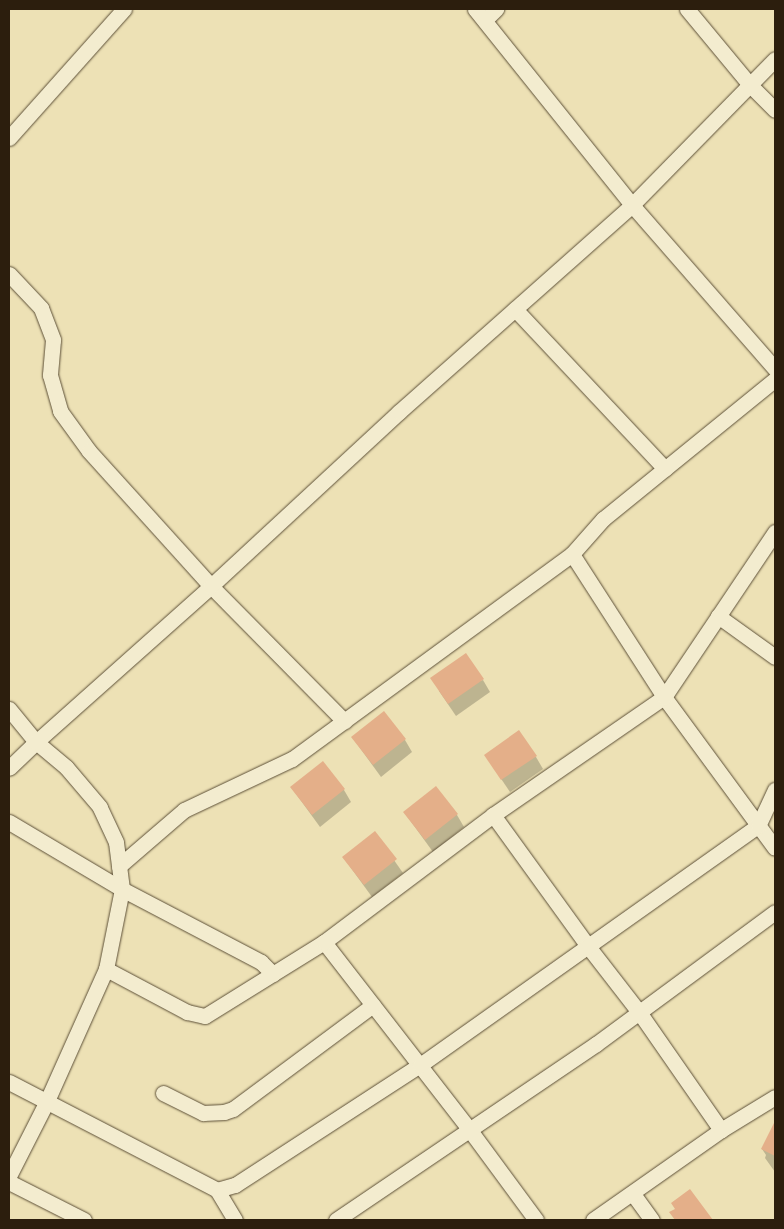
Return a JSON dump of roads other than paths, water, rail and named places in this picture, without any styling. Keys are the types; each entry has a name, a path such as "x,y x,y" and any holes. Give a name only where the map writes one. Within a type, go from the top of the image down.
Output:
{"street":[{"path":"9,138 124,9"},
{"path":"687,9 750,85 775,110"},
{"path":"485,12 632,205 775,369"},
{"path":"9,768 212,586 398,412 632,205 775,59"},
{"path":"9,274 42,308 53,340 50,375 60,411 89,451 212,586 344,721"},
{"path":"515,309 665,469"},
{"path":"119,866 184,810 292,759 572,554 603,519 775,379"},
{"path":"106,969 187,1012 205,1016 324,942 493,815 664,697 775,532"},
{"path":"572,554 664,697 775,848"},
{"path":"718,616 775,657"},
{"path":"9,709 36,742 66,767 100,807 116,842 122,889 106,969 46,1103 9,1176"},
{"path":"217,1190 235,1185 420,1065 587,945 758,826 775,790"},
{"path":"493,815 587,945 639,1012 721,1130"},
{"path":"9,822 122,889 261,962 273,974"},
{"path":"336,1220 639,1012 775,912"},
{"path":"324,942 470,1129 536,1220"},
{"path":"163,1093 203,1113 224,1112 233,1109 373,1005"},
{"path":"9,1082 46,1103 217,1190 235,1220"},
{"path":"594,1220 721,1130 775,1097"},
{"path":"9,1182 84,1220"},
{"path":"633,1194 652,1220"}]}
